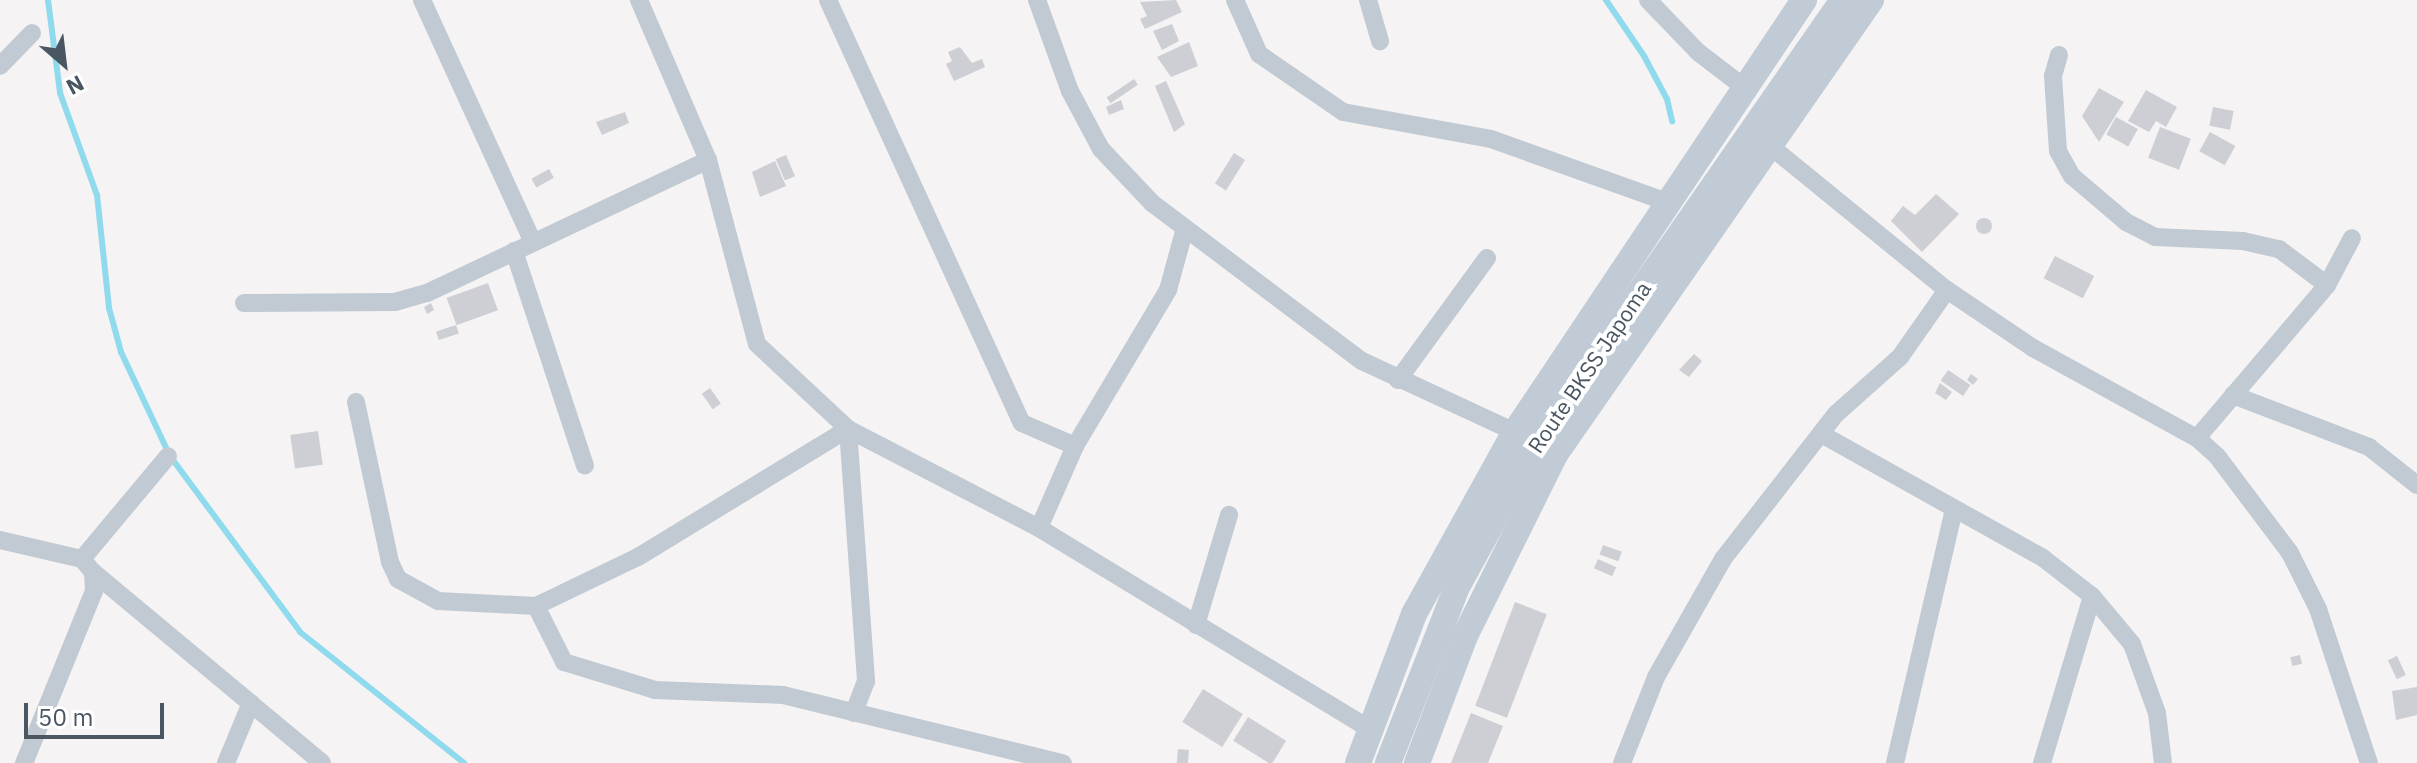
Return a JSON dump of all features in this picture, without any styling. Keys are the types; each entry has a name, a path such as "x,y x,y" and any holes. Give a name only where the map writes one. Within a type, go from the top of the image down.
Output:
{"main road":[{"path":"1358,763 1414,614 1515,432 1804,0"},
{"name":"Route BKSS Japoma","path":"1388,763 1457,587 1539,437 1843,0"},
{"path":"1417,763 1465,636 1556,453 1871,0"}],"street":[{"path":"422,0 533,242"},
{"path":"639,0 708,160 757,344 848,429 1039,528 1370,729"},
{"path":"828,0 1022,423 1075,446"},
{"path":"1037,0 1070,91 1101,149 1134,186 1362,361 1515,432"},
{"path":"1235,0 1259,54 1343,112 1491,139 1667,202"},
{"path":"1368,0 1380,41"},
{"path":"1648,0 1698,52 1745,88"},
{"path":"0,66 32,33"},
{"path":"2059,55 2053,76 2058,151 2072,176 2126,222 2155,237 2243,241 2279,249 2327,285"},
{"path":"1769,145 1947,290 2033,348 2197,438 2254,498 2290,553 2334,651 2369,763"},
{"path":"244,303 395,302 427,293 708,160"},
{"path":"1039,528 1075,446 1168,290 1185,228"},
{"path":"2197,438 2327,285 2352,238"},
{"path":"514,251 585,466"},
{"path":"1398,380 1487,258"},
{"path":"1622,763 1656,677 1707,581 1854,396 1900,357 1947,290"},
{"path":"2233,395 2369,447 2417,485"},
{"path":"356,402 390,562 398,579 438,601 536,606 638,557 848,429"},
{"path":"848,429 866,681 854,713"},
{"path":"1823,435 2043,558 2092,596 2132,644 2157,713 2163,763"},
{"path":"24,763 94,591 88,565 168,456"},
{"path":"1895,763 1954,509"},
{"path":"1196,625 1229,515"},
{"path":"0,540 88,565 322,763"},
{"path":"2042,763 2092,596"},
{"path":"536,606 564,662 655,690 783,695 1008,756 1063,763"},
{"path":"226,763 251,703"}],"building":[{"path":"1176,0 1182,12 1145,29 1140,19 1147,16 1140,2"},
{"path":"1172,24 1179,41 1162,50 1153,31"},
{"path":"1189,42 1198,66 1171,77 1157,57"},
{"path":"960,47 972,63 982,59 985,67 954,81 946,64 952,61 948,52"},
{"path":"1134,79 1138,85 1111,103 1107,97"},
{"path":"1166,81 1185,124 1174,132 1155,86"},
{"path":"2099,88 2124,102 2099,142 2082,116"},
{"path":"2146,90 2177,107 2166,127 2156,121 2149,132 2128,121"},
{"path":"1121,100 1124,109 1109,115 1106,107"},
{"path":"2213,107 2234,111 2230,130 2209,126"},
{"path":"625,112 629,123 602,135 596,122"},
{"path":"2116,117 2138,129 2128,147 2106,134"},
{"path":"2160,127 2191,139 2179,170 2148,158"},
{"path":"2210,132 2235,146 2225,165 2199,151"},
{"path":"1234,153 1245,160 1226,190 1215,184"},
{"path":"786,155 795,176 785,180 776,159"},
{"path":"775,161 786,186 760,197 752,172"},
{"path":"549,169 554,178 536,187 532,179"},
{"path":"1936,194 1959,214 1922,252 1891,221 1903,206 1915,215"},
{"path":"1984,218 1990,220 1990,232 1984,234 1978,232 1976,226 1978,220"},
{"path":"2055,256 2094,276 2083,298 2044,278"},
{"path":"488,283 498,310 457,325 447,298"},
{"path":"431,303 434,310 427,314 424,307"},
{"path":"456,325 459,334 439,340 436,331"},
{"path":"1694,354 1702,361 1689,377 1679,370"},
{"path":"1948,370 1970,385 1963,396 1941,381"},
{"path":"1971,374 1978,379 1973,385 1967,380"},
{"path":"1940,383 1952,392 1946,400 1935,393"},
{"path":"710,388 721,404 713,409 702,394"},
{"path":"318,431 323,465 295,469 290,435"},
{"path":"1603,545 1622,552 1618,561 1600,554"},
{"path":"1598,559 1616,567 1612,576 1594,568"},
{"path":"1515,602 1547,614 1507,718 1475,706"},
{"path":"2300,655 2302,664 2292,666 2290,657"},
{"path":"2397,656 2406,675 2397,679 2388,660"},
{"path":"2417,687 2417,715 2396,720 2392,691"},
{"path":"1203,689 1243,714 1222,747 1182,722"},
{"path":"1471,713 1503,726 1488,763 1451,763"},
{"path":"1248,717 1286,741 1272,763 1269,763 1233,741"},
{"path":"1178,749 1189,750 1188,763 1177,763"}],"waterway":[{"path":"48,0 60,93 97,195 109,308 121,352 170,456 300,632 464,763"},
{"path":"1606,0 1644,56 1667,99 1672,121"}]}
